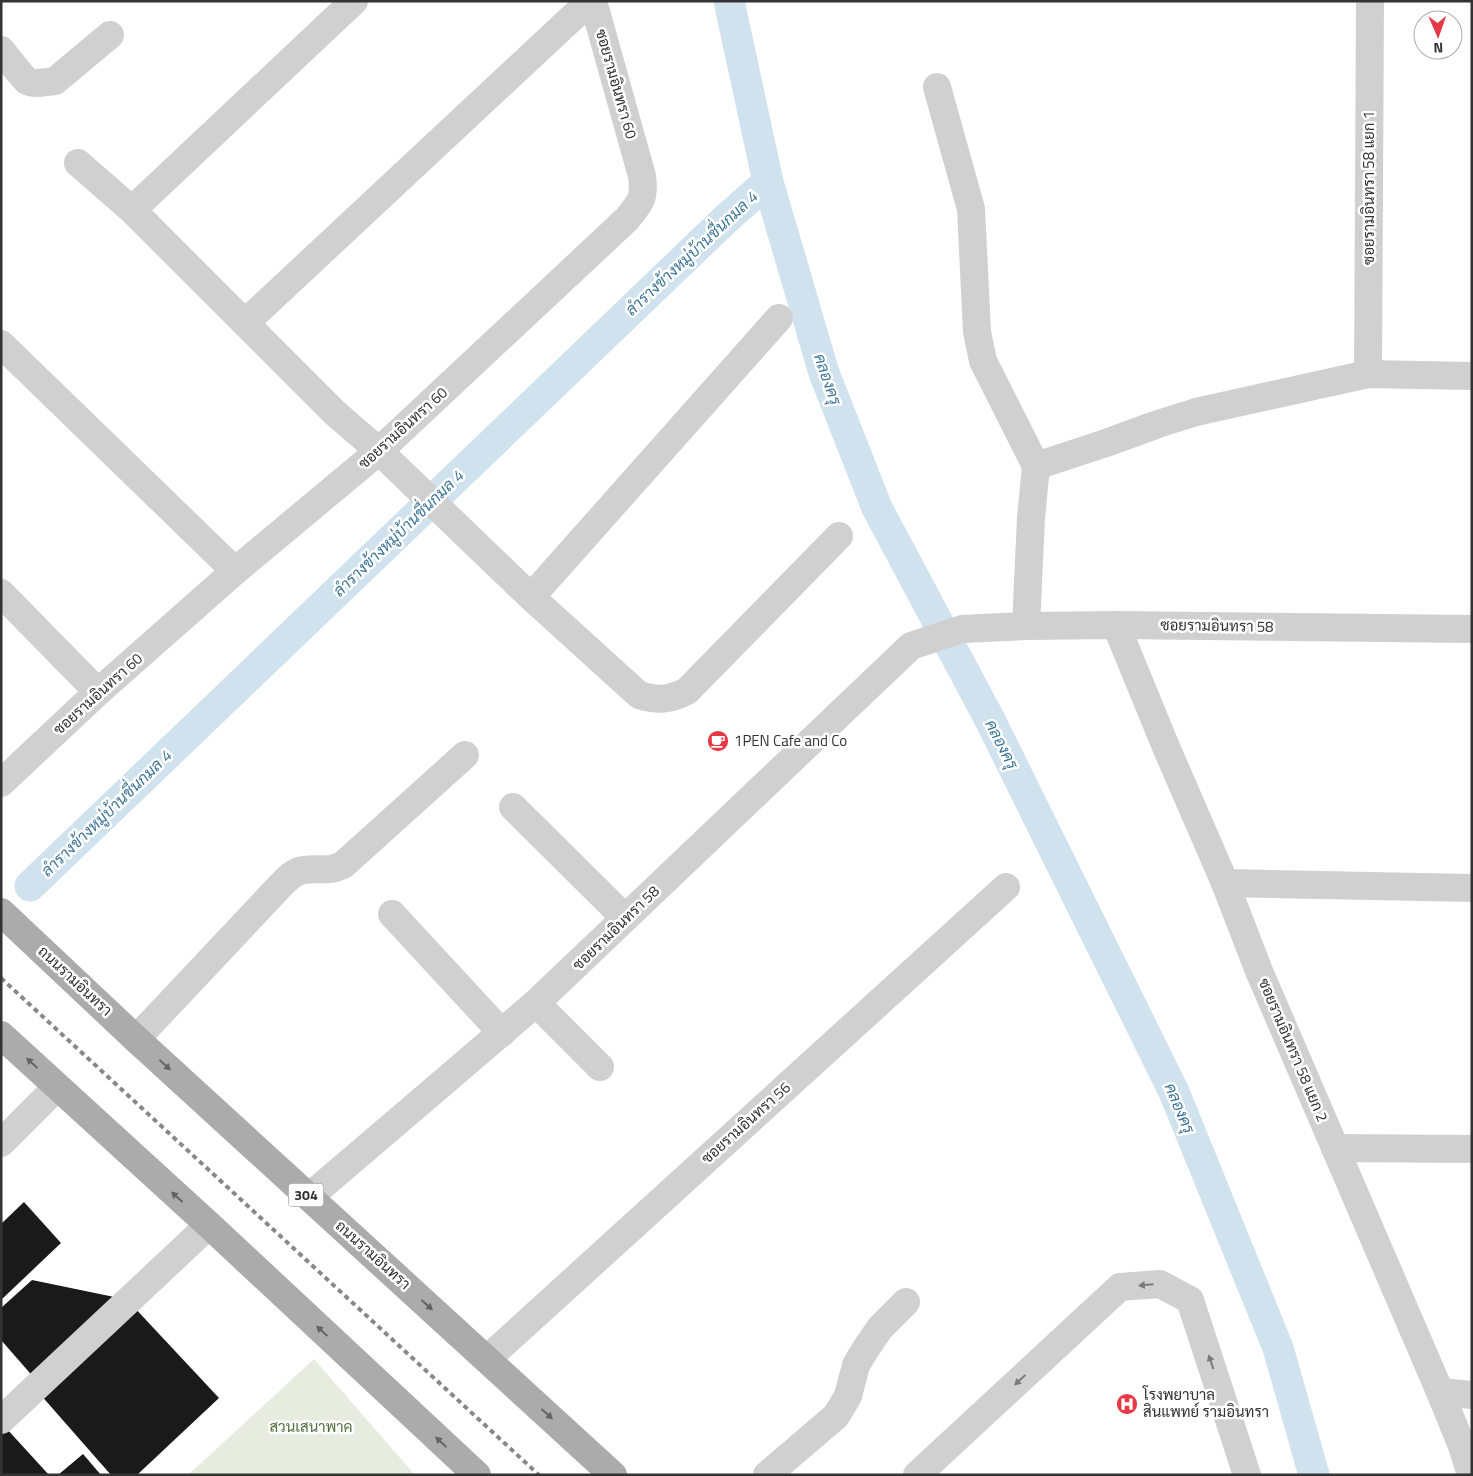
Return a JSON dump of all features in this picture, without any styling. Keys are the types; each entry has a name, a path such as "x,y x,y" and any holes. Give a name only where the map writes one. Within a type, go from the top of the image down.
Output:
{"main road":[{"name":"ถนนรามอินทรา","path":"1,912 136,1039 613,1475"},
{"path":"1,1035 209,1225 477,1475"}],"street":[{"path":"132,210 354,1"},
{"path":"245,324 591,1"},
{"name":"ซอยรามอินทรา 60","path":"1,783 98,692 235,571 379,451 627,219 643,198 644,186 642,176 591,1"},
{"name":"ซอยรามอินทรา 58 แยก 1","path":"1368,374 1370,1"},
{"path":"1,50 27,81 48,82 55,81 110,35"},
{"path":"937,87 971,209 977,332 983,361 1036,466 1031,518 1026,626"},
{"path":"78,163 132,210 336,413 379,451 531,597 639,695 662,700 674,698 687,691 839,536"},
{"path":"531,597 779,318"},
{"path":"1,344 235,571"},
{"path":"1036,466 1196,412 1368,374 1472,376"},
{"path":"1,593 98,692"},
{"name":"ซอยรามอินทรา 58","path":"309,1197 536,1003 912,646 962,629 1026,626 1116,625 1472,629"},
{"name":"ซอยรามอินทรา 58 แยก 2","path":"1116,625 1225,883 1258,971 1440,1392 1467,1446 1471,1475"},
{"path":"136,1039 293,874 302,870 333,870 343,865 465,755"},
{"path":"513,807 625,918"},
{"path":"1225,883 1472,888"},
{"name":"ซอยรามอินทรา 56","path":"487,1359 1006,887"},
{"path":"392,914 502,1033"},
{"path":"536,1003 600,1067"},
{"path":"1,1143 58,1087"},
{"path":"1335,1148 1472,1149"},
{"path":"1,1420 209,1225"},
{"path":"917,1475 1120,1287 1160,1284 1190,1300 1247,1475"},
{"path":"767,1475 836,1416 848,1396 856,1365 865,1350 880,1328 906,1302"},
{"path":"1440,1392 1472,1395"}],"green space":[{"name":"สวนเสนาพาค","path":"314,1359 415,1475 188,1475"}],"building":[{"path":"24,1202 61,1243 1,1300 1,1224"},
{"path":"32,1280 124,1299 36,1380 1,1340 1,1308"},
{"path":"132,1305 219,1398 137,1475 111,1475 39,1393"},
{"path":"6,1428 49,1475 1,1475 1,1432"},
{"path":"83,1454 101,1475 58,1475"}],"waterway":[{"name":"คลองครุ","path":"729,1 768,182 824,373 877,508 990,720 1174,1092 1278,1348 1314,1475"},
{"name":"ลำรางข้างหมู่บ้านชื่นกมล 4","path":"30,886 728,217 768,182"}],"railway":[{"path":"1,978 539,1475"}],"place":[{"name":"1PEN Cafe and Co","path":"718,741"},
{"name":"โรงพยาบาล สินแพทย์ รามอินทรา","path":"1127,1404"}]}
